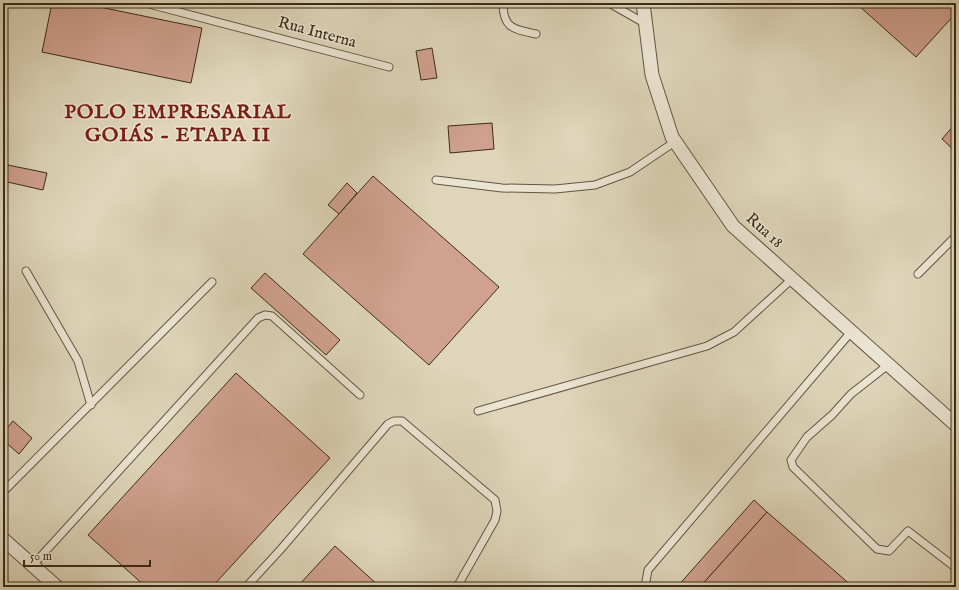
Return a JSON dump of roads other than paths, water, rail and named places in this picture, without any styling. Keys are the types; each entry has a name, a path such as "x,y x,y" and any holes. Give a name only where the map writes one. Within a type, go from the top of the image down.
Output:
{"street":[{"name":"Rua 18","path":"643,3 652,75 672,137 733,226 956,425"},
{"path":"3,539 57,587"}],"lane":[{"name":"Rua Interna","path":"145,3 389,67"},
{"path":"503,3 503,14 509,26 514,30 536,34"},
{"path":"609,3 646,24"},
{"path":"436,180 502,188 555,189 595,185 630,172 676,141"},
{"path":"918,274 956,236"},
{"path":"26,272 78,361 91,405"},
{"path":"478,411 707,346 734,332 760,310 792,279"},
{"path":"3,492 212,282"},
{"path":"33,565 258,318 264,315 272,316 360,395"},
{"path":"645,587 648,570 851,332"},
{"path":"888,365 851,394 832,415 808,437 791,460 793,467 877,549 889,551 908,531 956,568"},
{"path":"246,587 388,424 394,421 402,421 495,500 495,520 457,587"}],"district":[{"name":"POLO EMPRESARIAL GOIÁS - ETAPA II","path":"178,124"}]}
